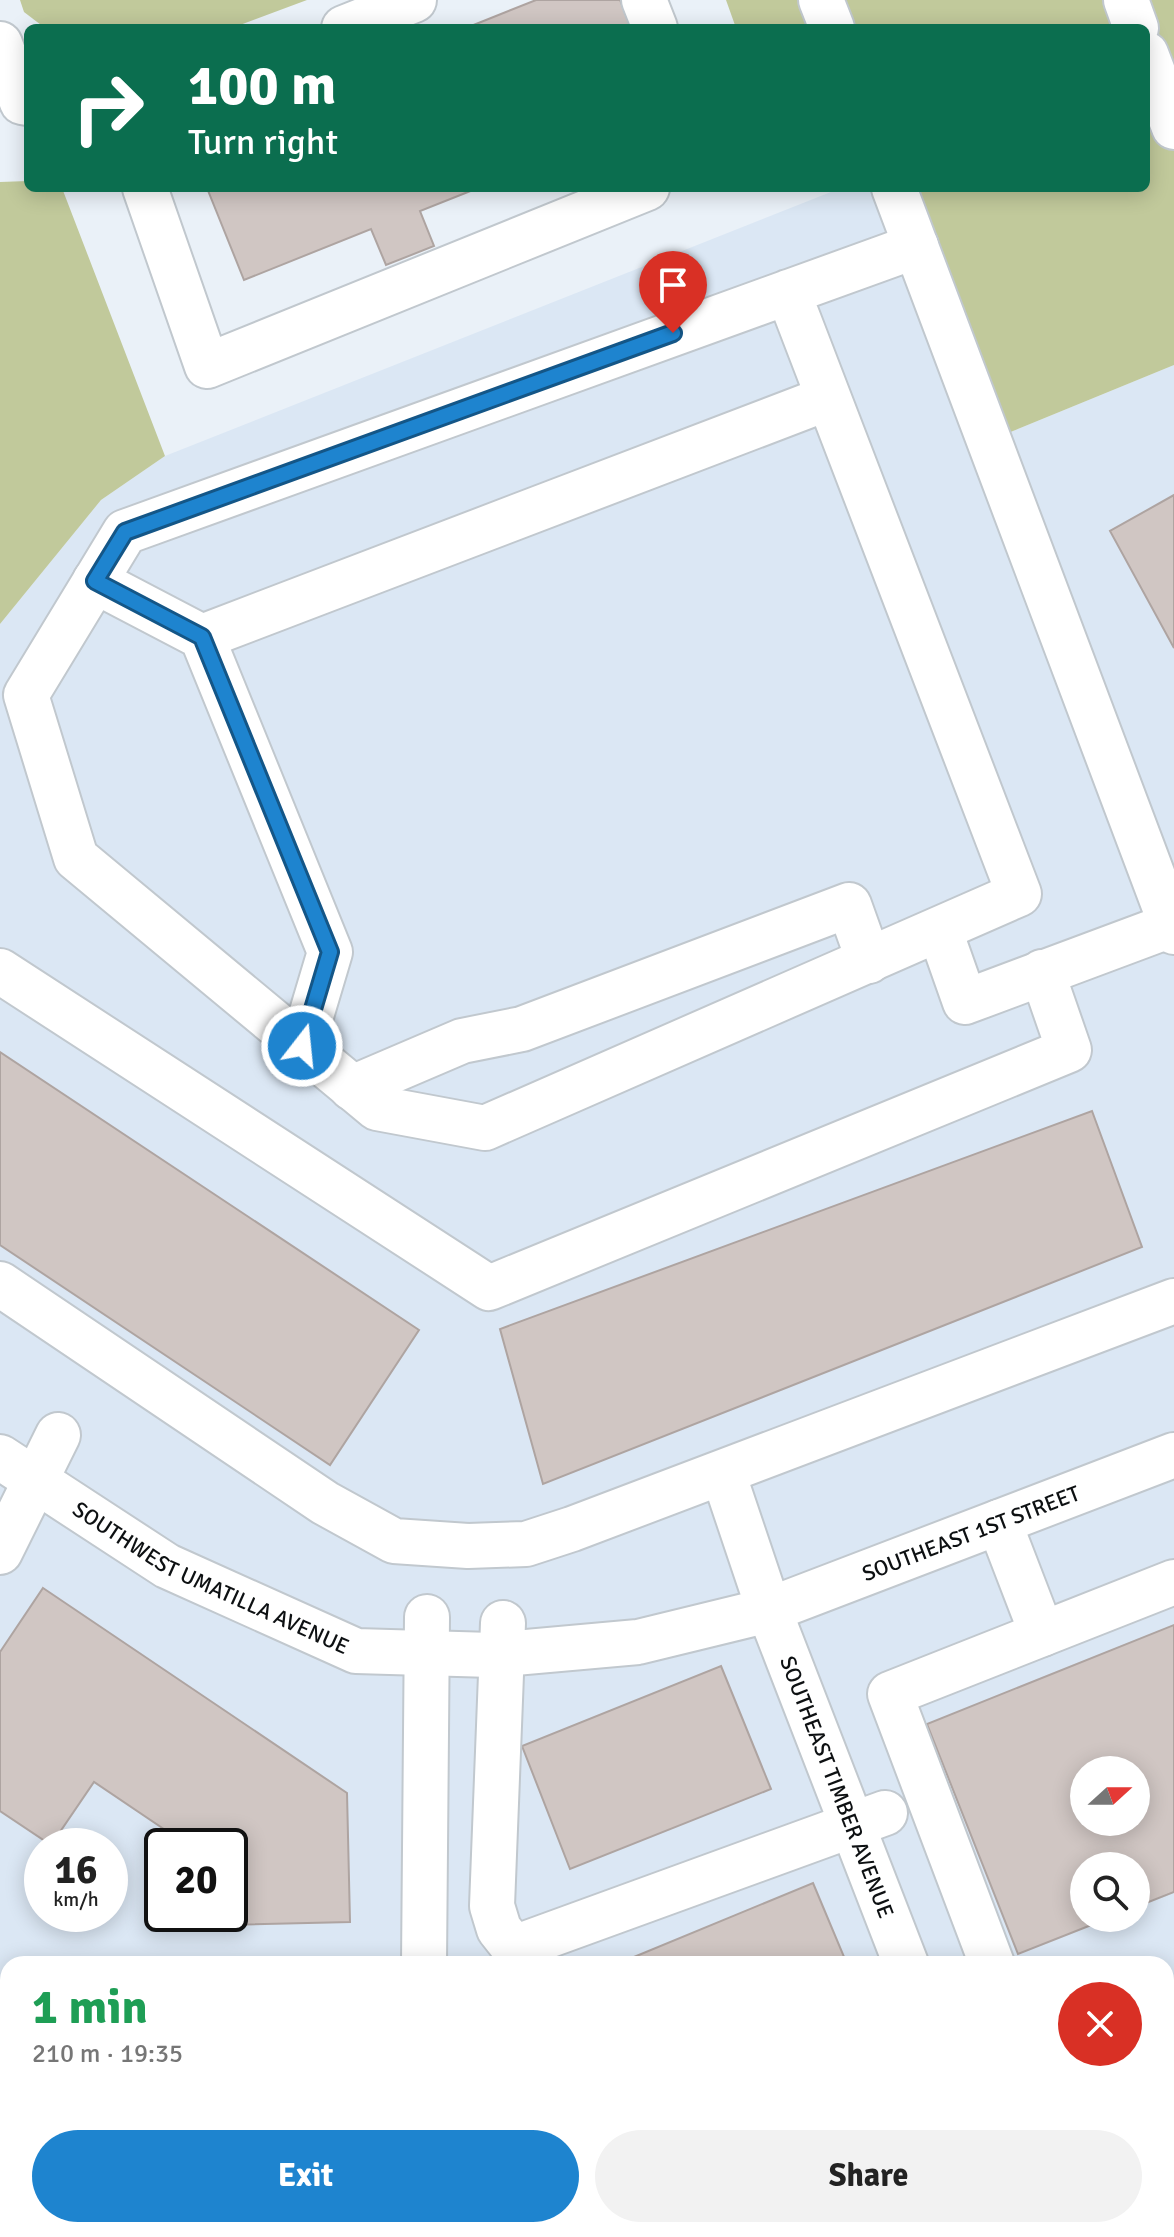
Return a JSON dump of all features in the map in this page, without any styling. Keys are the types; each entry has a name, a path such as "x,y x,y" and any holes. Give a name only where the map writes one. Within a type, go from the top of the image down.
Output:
{"street":[{"path":"354,24 414,0"},
{"path":"644,0 653,24"},
{"path":"821,0 830,24"},
{"path":"1126,0 1135,24"},
{"path":"0,44 24,100"},
{"path":"1150,64 1174,127"},
{"path":"146,192 207,366 637,192"},
{"path":"896,192 1173,927 965,1002 940,931"},
{"path":"788,292 1019,894 485,1128 377,1108 76,858 26,695 125,532 788,292 916,246"},
{"path":"202,637 828,398"},
{"path":"95,581 202,637 330,952 302,1046"},
{"path":"352,1088 462,1041 522,1029 849,905 869,961"},
{"path":"0,971 489,1288 1069,1050 1042,972"},
{"path":"0,1284 325,1503 394,1541 468,1546 526,1544 572,1529 1174,1301"},
{"path":"0,1552 58,1435"},
{"name":"SOUTHEAST 1ST STREET","path":"769,1610 1174,1455"},
{"name":"SOUTHWEST UMATILLA AVENUE","path":"0,1457 167,1566 356,1651 492,1655 638,1642 769,1610"},
{"name":"SOUTHEAST TIMBER AVENUE","path":"723,1473 769,1610 903,1956"},
{"path":"999,1522 1042,1634"},
{"path":"989,1956 890,1694 1174,1582"},
{"path":"424,1956 427,1617"},
{"path":"503,1623 492,1906 499,1929 514,1948 885,1813"}],"shaded area":[{"path":"831,192 920,192 1008,433 1174,365 1174,1956 0,1956 0,624 101,500 165,456"}],"green space":[{"path":"20,0 307,0 243,24 40,24 24,12"},
{"path":"726,0 1174,0 1174,365 1008,433 920,192 1150,192 1150,24 735,24"},
{"path":"24,181 24,192 64,192 165,456 101,500 0,624 0,182"}],"building":[{"path":"536,0 620,0 629,24 476,24"},
{"path":"209,192 468,192 420,211 434,246 386,265 371,229 244,280"},
{"path":"1174,495 1174,648 1110,531"},
{"path":"0,1052 419,1330 330,1465 0,1245"},
{"path":"1092,1111 1142,1247 543,1484 500,1329"},
{"path":"43,1588 347,1793 350,1922 248,1924 248,1828 162,1828 94,1782 63,1828 26,1828 0,1811 0,1652"},
{"path":"1174,1625 1174,1892 1150,1901 1150,1852 1070,1852 1070,1932 1074,1932 1018,1954 927,1724"},
{"path":"721,1666 771,1789 570,1869 522,1746"},
{"path":"813,1883 844,1956 636,1956"}],"route":[{"path":"302,1046 330,952 202,637 95,581 125,532 673,333"}]}
